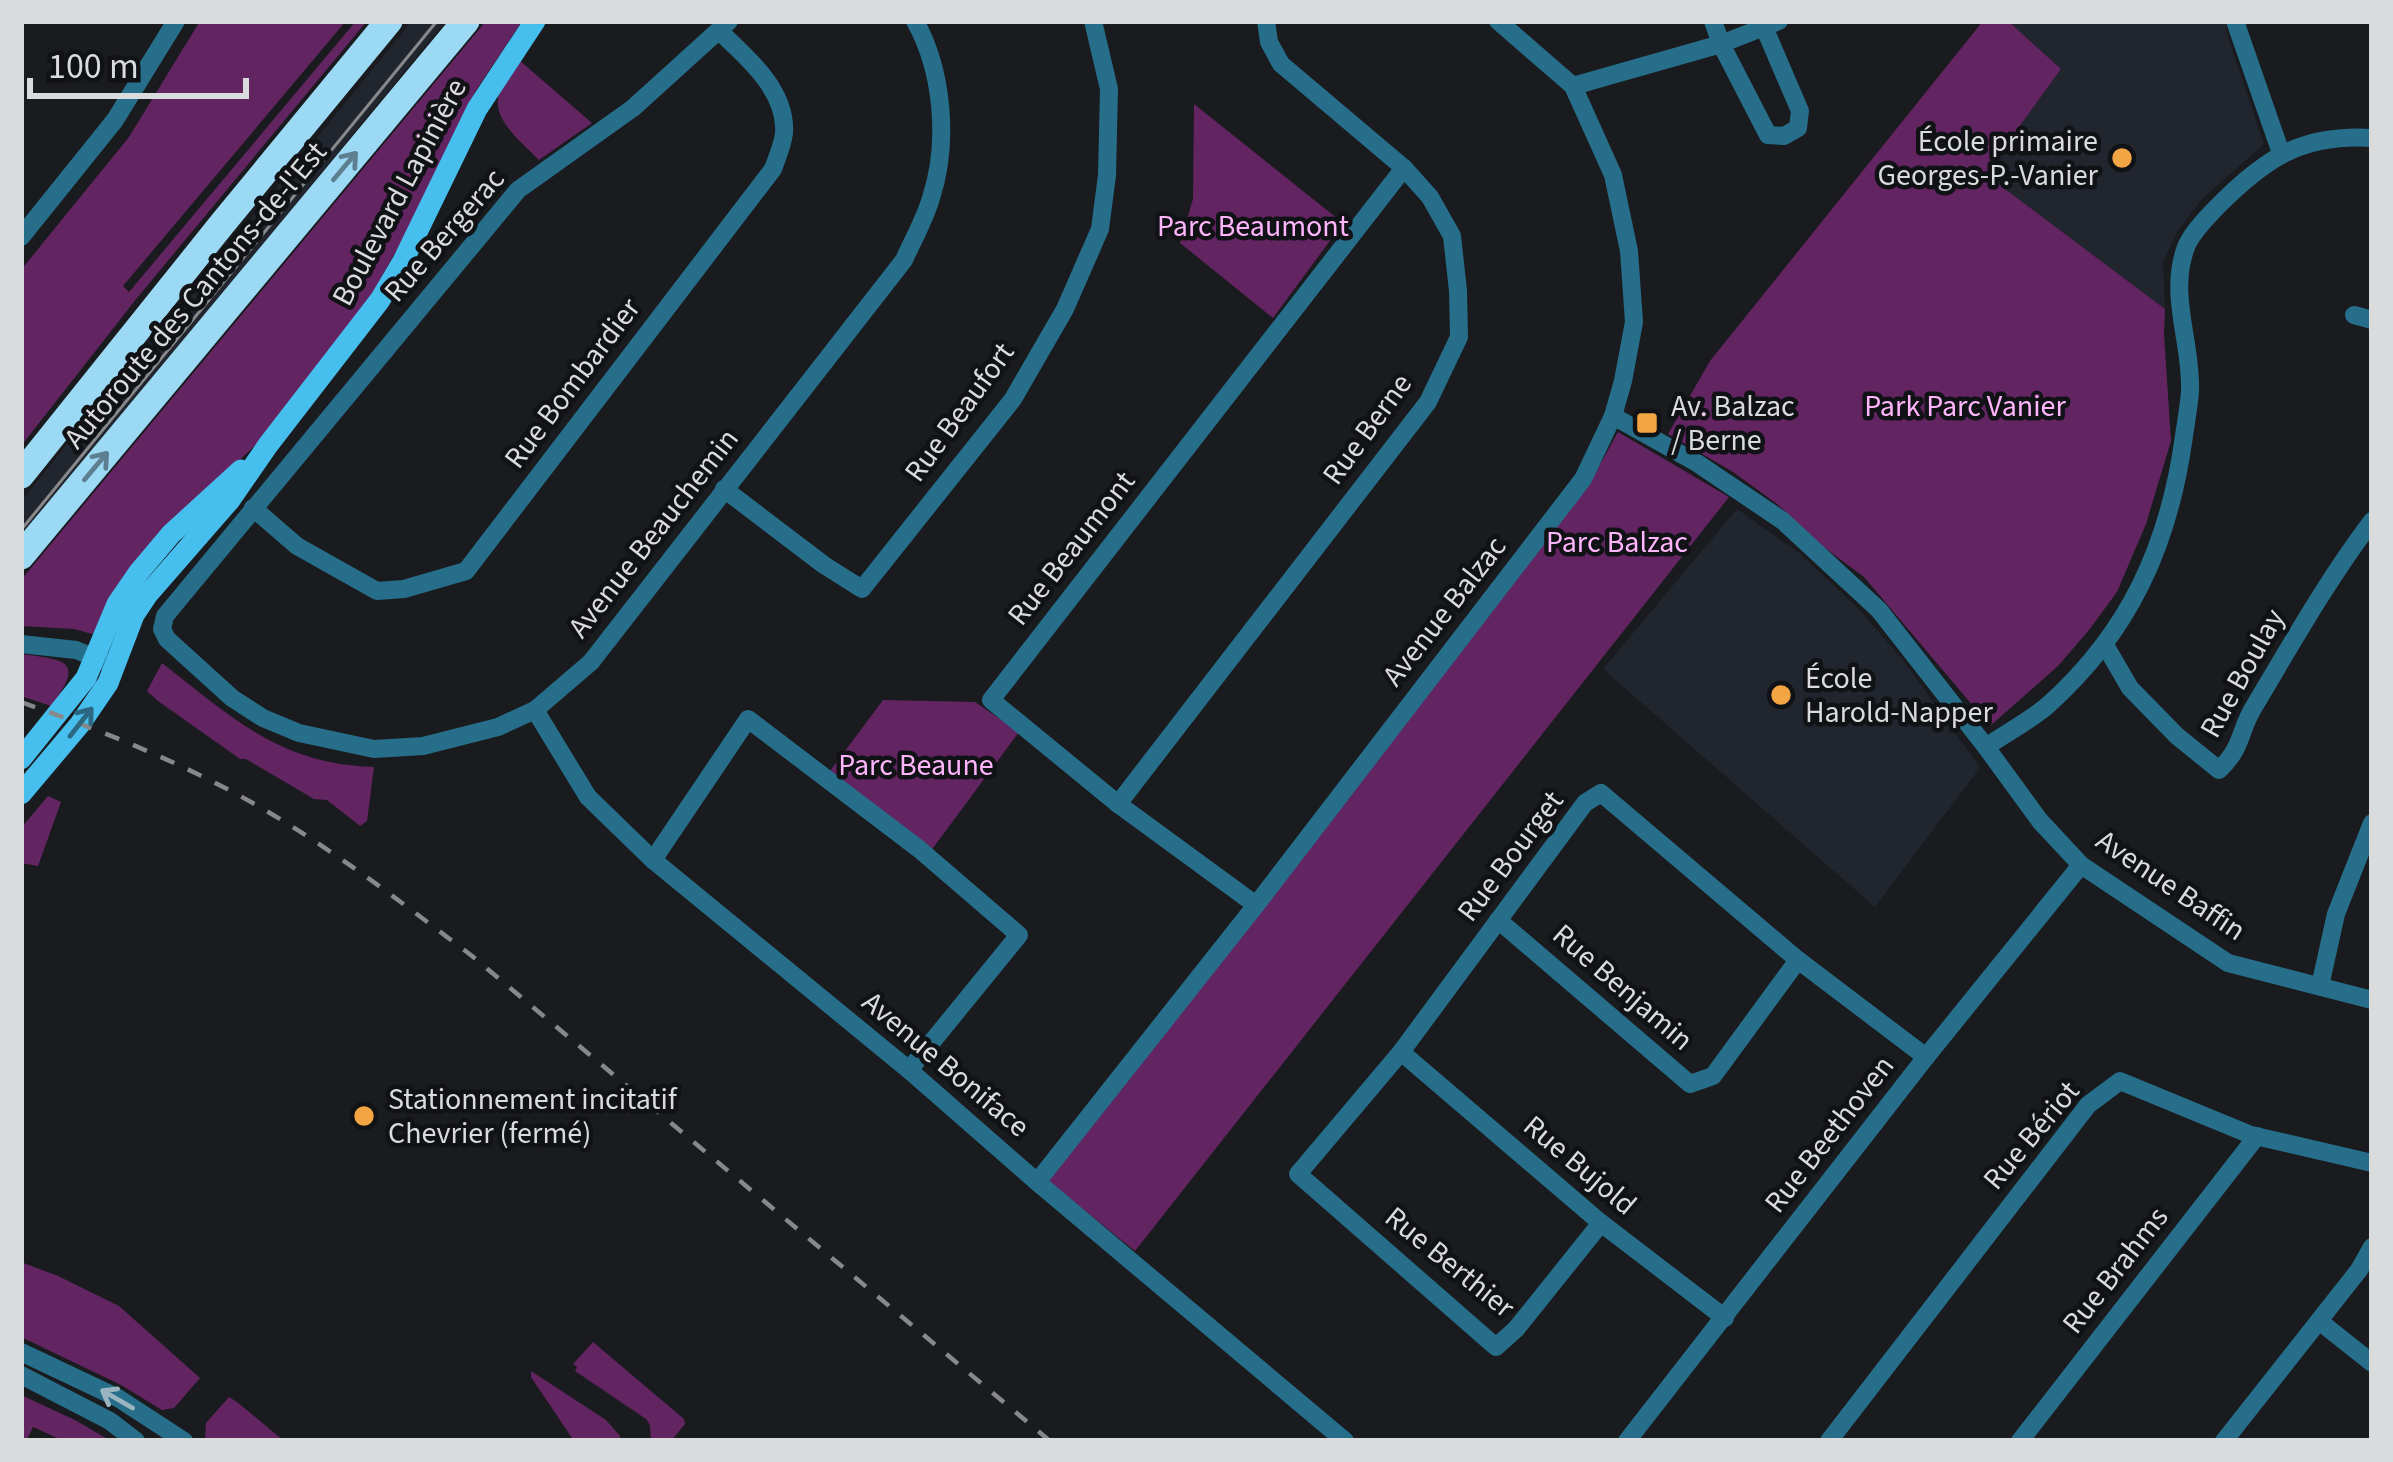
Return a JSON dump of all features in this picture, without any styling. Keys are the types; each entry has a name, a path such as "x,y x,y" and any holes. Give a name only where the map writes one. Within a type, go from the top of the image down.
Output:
{"highway":[{"name":"Autoroute des Cantons-de-l'Est","path":"21,475 389,21"},
{"name":"Autoroute des Cantons-de-l'Est","path":"21,556 466,21"}],"main road":[{"name":"Boulevard Lapinière","path":"21,794 27,763 99,698 106,663 142,602 230,500 387,289 477,109 535,21"}],"street":[{"path":"21,237 115,120 176,21"},
{"name":"Avenue Beauchemin","path":"167,639 232,698 262,718 298,733 374,749 422,746 498,728 535,710 591,662 904,260 931,199 939,160 940,85 928,44 915,21"},
{"name":"Rue Beaufort","path":"724,489 862,589 1013,399 1065,309 1100,229 1109,89 1093,21"},
{"name":"Rue Berne","path":"1118,804 1428,402 1460,337 1452,236 1430,197 1404,168 1281,64 1269,42 1267,21"},
{"name":"Avenue Balzac","path":"1037,1182 1583,479 1613,416 1634,322 1629,251 1612,175 1573,86 1498,21"},
{"path":"1573,86 1721,44 1772,24 1800,111 1798,128 1784,136 1768,135 1721,44 1713,21"},
{"path":"2238,21 2281,153"},
{"name":"Rue Bombardier","path":"253,508 297,546 376,591 404,589 466,571 773,170 784,133 781,102 724,26"},
{"name":"Rue Bergerac","path":"167,639 162,628 165,616 518,190 633,108 724,26"},
{"path":"1986,746 2042,710 2105,645 2134,601 2157,546 2178,478 2190,389 2179,291 2187,245 2248,176 2281,153 2327,140 2372,138"},
{"name":"Rue Beaumont","path":"1256,905 1118,804 991,700 1404,168"},
{"name":"Avenue Baffin","path":"1613,416 1697,463 1783,521 1880,610 2040,821 2081,865 2228,963 2372,1000"},
{"name":"Rue Boulay","path":"2105,645 2130,688 2219,770 2236,754 2249,714 2372,521"},
{"path":"21,644 76,650 106,663"},
{"name":"Avenue Boniface","path":"535,710 588,797 653,860 1346,1441"},
{"path":"653,860 748,718 919,849 1019,935 909,1070"},
{"name":"Rue Bourget","path":"1298,1174 1401,1052 1585,803 1601,793 1798,960 1926,1057"},
{"path":"2320,986 2336,914 2372,823"},
{"name":"Rue Beethoven","path":"1628,1441 2081,865"},
{"name":"Rue Benjamin","path":"1498,920 1690,1084 1712,1076 1798,960"},
{"name":"Rue Bujold","path":"1401,1052 1601,1223 1725,1318"},
{"name":"Rue Bériot","path":"1829,1441 2088,1105 2120,1081 2257,1136 2372,1163"},
{"name":"Rue Brahms","path":"2020,1441 2257,1136"},
{"name":"Rue Berthier","path":"1298,1174 1496,1347 1516,1329 1601,1223"},
{"path":"2224,1441 2359,1270 2372,1246"},
{"path":"2319,1321 2372,1364"},
{"path":"21,1352 118,1398 178,1439"},
{"path":"21,1375 110,1421 136,1441"}],"shaded area":[{"path":"412,21 446,21 21,539 21,501"},
{"name":"École primaire Georges-P.-Vanier","path":"2008,21 2228,21 2226,31 2264,144 2202,199 2177,232 2163,263 2165,309 1984,174 2061,69"},
{"name":"École Harold-Napper","path":"1737,509 1798,552 1855,605 1904,661 1980,768 1875,907 1603,669"}],"green space":[{"path":"200,21 346,21 123,286 129,292 356,21 367,21 21,446 21,270 129,137"},
{"path":"486,21 522,21 475,92 370,297 260,441 232,467 96,631 21,626 21,580"},
{"name":"Park Parc Vanier","path":"1983,21 2008,21 2061,69 1985,174 2165,309 2171,441 2146,524 2117,592 2058,666 1990,726 1864,577 1777,504 1668,434 1710,361"},
{"path":"519,60 592,123 539,160 510,131 498,104"},
{"name":"Parc Beaumont","path":"1194,104 1343,223 1273,318 1180,243 1193,199"},
{"name":"Parc Balzac","path":"1618,432 1729,497 1135,1251 1048,1181 1593,477"},
{"path":"21,654 66,665 67,679 51,706 21,696"},
{"path":"162,663 235,719 284,747 341,764 374,767 367,821 360,826 327,800 314,799 240,759 158,701 147,691"},
{"name":"Parc Beaune","path":"883,700 975,702 1019,732 927,856 827,775"},
{"path":"48,796 61,802 38,866 21,863 21,828"},
{"path":"21,1262 119,1306 200,1378 174,1408 162,1410 21,1337"},
{"path":"593,1342 684,1419 671,1441 651,1441 646,1419 575,1371 573,1364"},
{"path":"531,1371 606,1420 620,1441 574,1441"},
{"path":"21,1395 111,1441 64,1441 33,1427 26,1441 21,1441"},
{"path":"229,1397 284,1441 205,1441 206,1423"}],"tram line":[{"path":"21,530 437,21"}],"railway":[{"path":"21,702 138,747 223,787 364,875 472,956 1050,1441"}],"place":[{"name":"École primaire Georges-P.-Vanier","path":"2122,158"},
{"name":"Av. Balzac / Berne","path":"1647,423"},
{"name":"École Harold-Napper","path":"1781,695"},
{"name":"Stationnement incitatif Chevrier (fermé)","path":"364,1116"}]}
